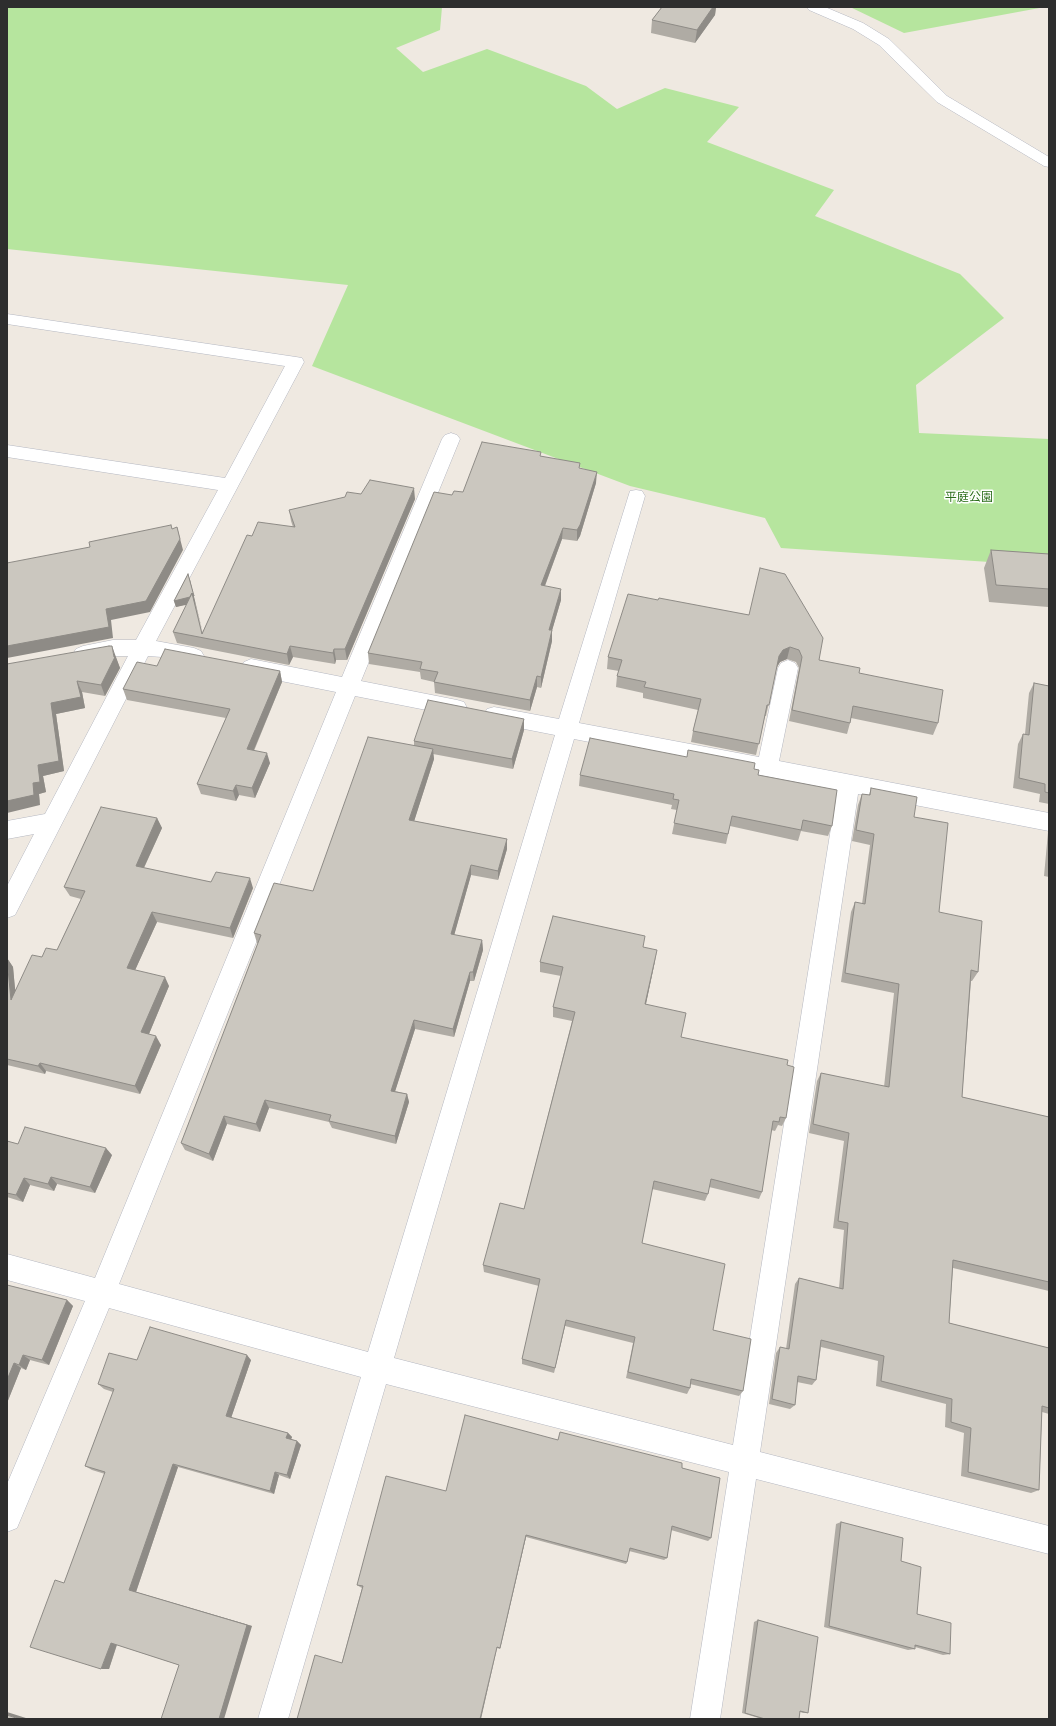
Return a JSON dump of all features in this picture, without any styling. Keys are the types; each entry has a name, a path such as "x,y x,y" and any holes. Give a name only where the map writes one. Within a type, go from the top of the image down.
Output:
{"street":[{"path":"814,7 858,26 884,42 942,99 1049,163"},
{"path":"7,319 296,362 142,648 7,908"},
{"path":"7,1518 102,1292 348,687 451,439"},
{"path":"7,451 230,485"},
{"path":"273,1719 636,496"},
{"path":"68,656 113,648 162,649 348,687 849,782 1049,822"},
{"path":"767,767 788,668"},
{"path":"705,1719 849,782"},
{"path":"7,830 52,822"},
{"path":"7,1267 378,1368 1049,1540"}],"green space":[{"name":"平庭公園","path":"7,7 442,7 440,30 396,48 423,72 487,49 586,86 617,109 665,88 739,107 707,142 834,190 815,216 960,274 1004,318 916,385 919,433 1049,439 1049,566 781,548 765,518 630,486 312,366 348,285 7,249"},
{"path":"850,7 1045,7 904,33"}],"building":[{"path":"662,7 713,7 697,30 652,20"},
{"path":"482,442 541,452 540,456 580,463 579,468 597,472 580,525 577,530 563,528 541,585 561,589 549,630 552,630 541,677 537,676 530,700 434,682 438,672 420,669 422,662 368,653 434,492 452,495 454,491 463,492"},
{"path":"370,480 414,488 345,649 334,649 333,653 290,646 287,654 173,632 192,593 202,634 247,535 252,536 258,522 295,527 289,510 345,497 347,492 361,494"},
{"path":"171,525 172,529 177,527 180,539 146,601 106,609 109,627 7,646 7,563 90,547 89,542"},
{"path":"991,550 1049,554 1049,589 996,585"},
{"path":"760,568 785,574 823,638 819,660 860,668 859,673 943,690 938,723 853,706 850,723 792,710 802,657 799,650 790,647 783,650 779,656 759,744 693,731 701,699 644,687 646,682 617,676 622,660 608,657 628,594 658,600 659,598 749,615"},
{"path":"188,574 194,596 192,593 190,597 174,601"},
{"path":"112,646 115,657 101,685 77,681 81,697 51,703 59,761 38,765 40,782 33,783 34,795 7,801 7,664"},
{"path":"165,649 280,671 247,749 267,753 252,788 236,785 233,791 197,784 230,709 123,689 137,662 157,666"},
{"path":"1034,683 1049,686 1049,793 1045,792 1045,784 1019,778 1023,734 1029,735"},
{"path":"428,700 524,719 512,759 414,741"},
{"path":"368,737 433,749 409,820 507,839 498,871 471,865 451,934 482,940 473,972 470,972 453,1029 414,1020 391,1091 407,1094 395,1136 329,1121 331,1115 265,1100 256,1124 224,1116 209,1154 181,1143 261,935 254,933 274,883 313,891"},
{"path":"590,738 687,757 688,750 755,763 754,769 759,770 758,775 837,790 832,826 803,820 801,830 732,816 728,834 674,823 679,800 673,799 674,794 580,775"},
{"path":"871,788 917,797 914,817 948,823 939,912 982,921 978,972 971,970 962,1097 1049,1117 1049,1282 953,1260 949,1323 1049,1348 1049,1408 1042,1406 1039,1490 968,1472 971,1428 951,1422 952,1399 881,1381 884,1356 821,1340 816,1380 798,1376 795,1405 772,1399 780,1347 789,1349 799,1278 843,1289 848,1223 838,1221 849,1133 813,1124 821,1073 889,1087 899,984 845,973 855,902 865,904 874,834 856,830 862,794 870,795"},
{"path":"101,807 157,818 136,866 211,882 216,872 250,878 230,928 152,912 127,968 165,977 141,1032 156,1036 135,1086 40,1063 38,1066 7,1059 7,959 11,1000 32,955 42,957 46,948 57,950 85,891 64,887"},
{"path":"553,916 645,936 643,947 657,950 645,1004 686,1013 681,1037 788,1060 787,1065 794,1067 786,1118 780,1117 779,1122 773,1121 762,1192 711,1179 708,1194 654,1181 642,1243 725,1264 713,1330 751,1339 743,1391 691,1379 690,1388 628,1372 635,1337 566,1320 555,1368 522,1359 540,1279 483,1265 500,1203 524,1209 575,1012 553,1007 563,967 540,962"},
{"path":"25,1127 106,1148 90,1187 51,1177 48,1184 24,1178 16,1195 7,1193 7,1141 18,1144"},
{"path":"7,1285 67,1300 42,1360 23,1355 19,1365 14,1363 7,1380"},
{"path":"150,1327 247,1355 226,1416 288,1433 286,1438 297,1441 287,1475 275,1472 270,1491 173,1464 129,1590 247,1625 219,1719 161,1719 179,1665 111,1643 101,1669 30,1647 55,1580 64,1583 105,1472 85,1466 114,1389 98,1384 109,1353 137,1360"},
{"path":"465,1415 558,1440 560,1432 682,1463 682,1468 720,1478 711,1538 672,1526 667,1558 630,1548 627,1562 526,1535 500,1648 497,1647 480,1719 297,1719 315,1655 342,1663 363,1586 357,1585 386,1476 446,1491"},
{"path":"841,1522 903,1538 901,1561 921,1567 917,1614 951,1623 950,1654 915,1645 915,1649 829,1626"},
{"path":"758,1620 818,1637 808,1713 800,1711 799,1719 765,1719 745,1713"},
{"path":"7,1715 19,1719 7,1719"}]}
